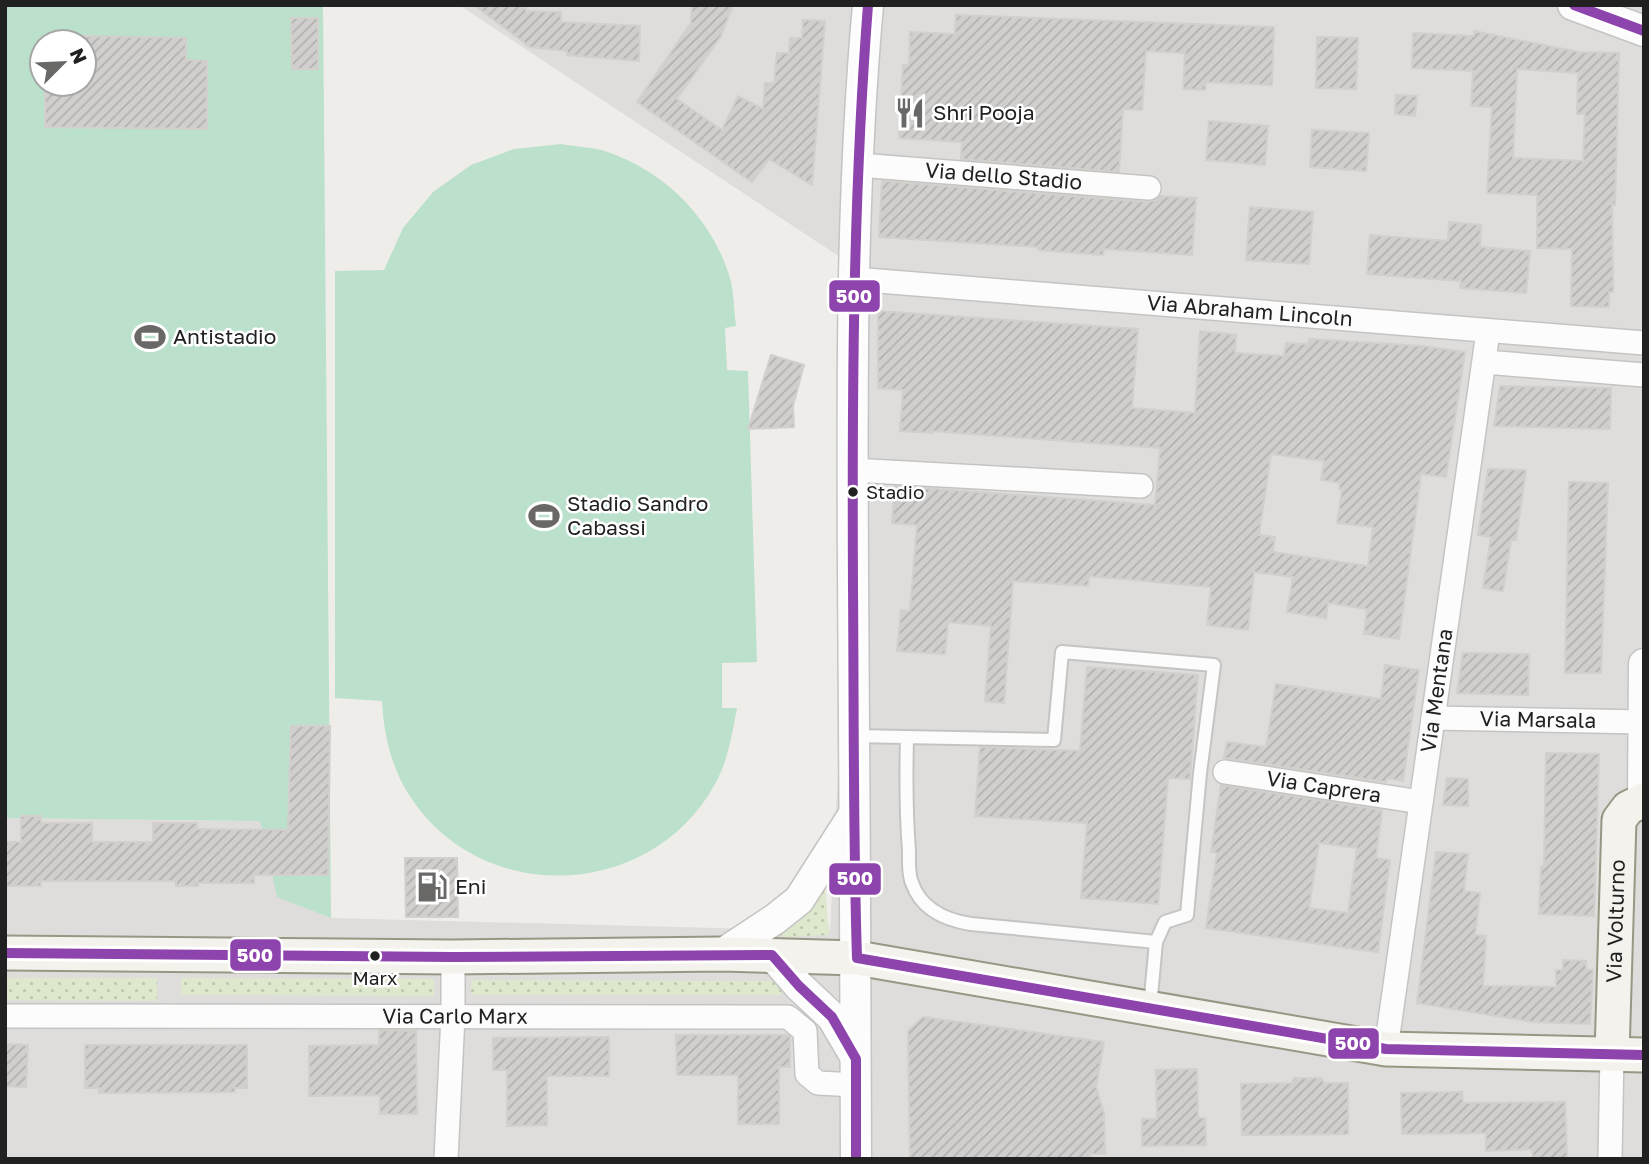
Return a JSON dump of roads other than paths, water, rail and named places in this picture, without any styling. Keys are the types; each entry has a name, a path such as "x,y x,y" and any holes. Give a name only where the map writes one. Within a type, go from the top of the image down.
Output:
{"main road":[{"name":"Via Volturno","path":"1628,1054 1619,820 1628,808 1643,800"},
{"path":"5,953 453,957 722,954 857,958 1386,1049 1628,1054"}],"street":[{"path":"839,1159 856,1159 857,958 852,470 855,279 868,5"},
{"path":"1573,5 1644,32"},
{"name":"Via dello Stadio","path":"859,165 1149,188"},
{"name":"Via Abraham Lincoln","path":"855,279 1644,343"},
{"name":"Via Mentana","path":"1386,1049 1488,332"},
{"path":"1485,362 1644,375"},
{"path":"852,470 1141,486"},
{"path":"1643,800 1644,664"},
{"name":"Via Marsala","path":"1433,718 1643,722"},
{"name":"Via Caprera","path":"1225,772 1421,802"},
{"path":"722,954 799,900 854,814"},
{"path":"772,955 799,986 832,1017 856,1072"},
{"path":"446,1159 453,957"},
{"name":"Via Carlo Marx","path":"5,1016 788,1017 805,1031 807,1074 818,1083 856,1072"},
{"path":"1610,1159 1628,1054"}],"lane":[{"path":"854,736 1054,740 1062,652 1214,665 1200,774 1187,915 1165,922 1156,942 1150,1008"},
{"path":"907,737 905,804 911,882 921,900 937,914 953,921 971,924 1156,942"}],"place":[{"name":"Shri Pooja","path":"910,113"},
{"name":"Antistadio","path":"150,337"},
{"name":"Stadio","path":"853,492"},
{"name":"Stadio Sandro Cabassi","path":"544,516"},
{"name":"Eni","path":"432,887"},
{"name":"Marx","path":"375,956"}]}
